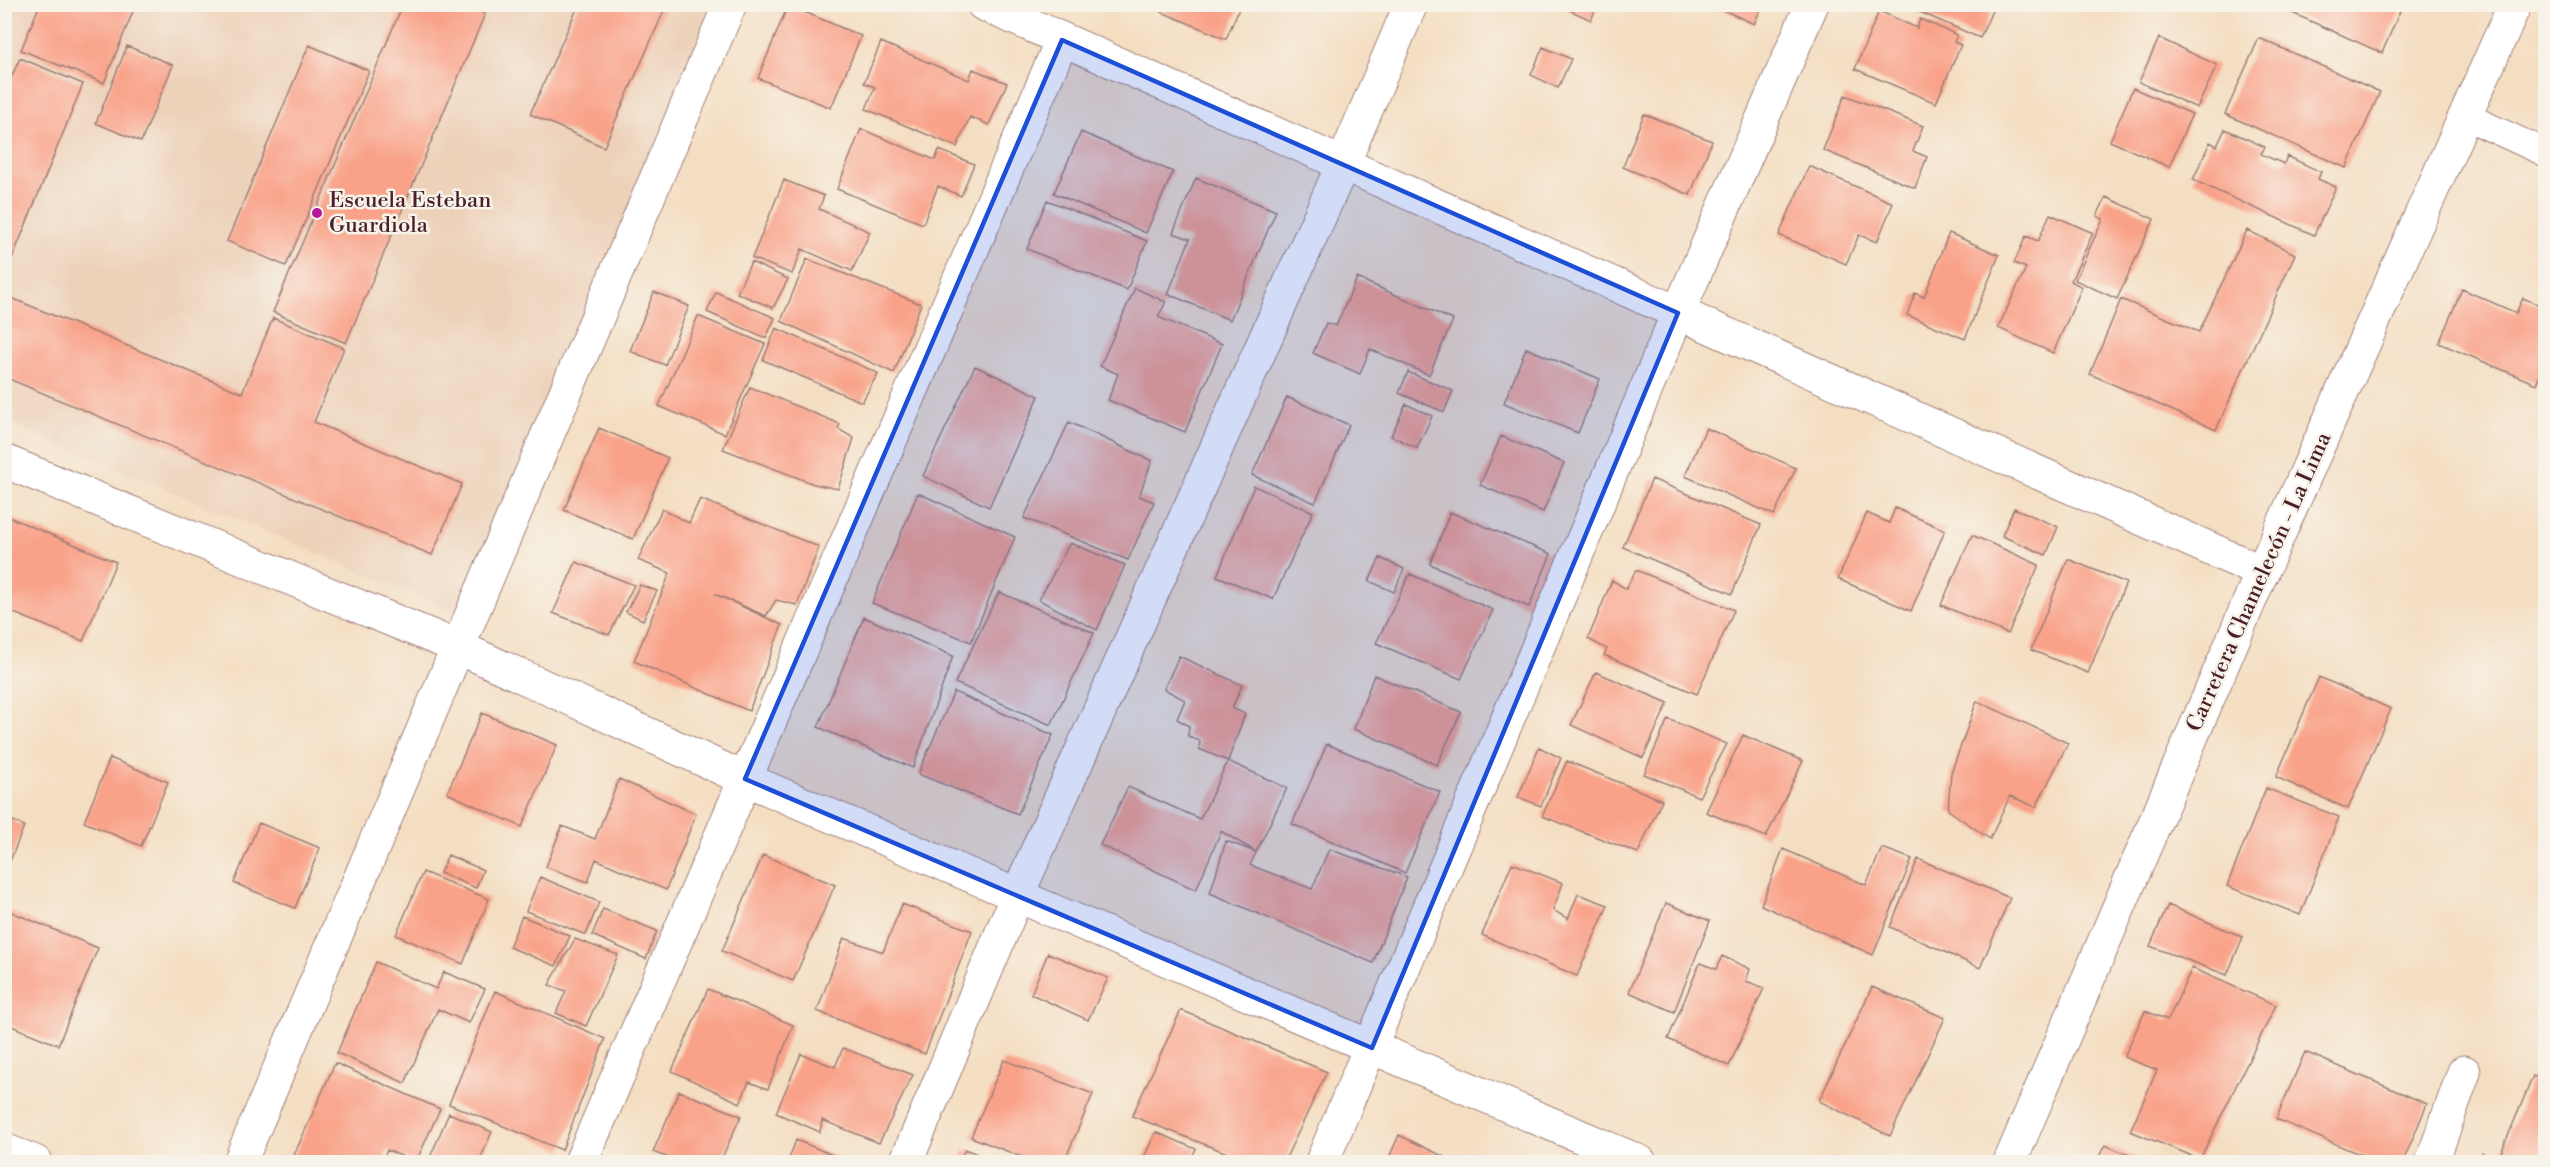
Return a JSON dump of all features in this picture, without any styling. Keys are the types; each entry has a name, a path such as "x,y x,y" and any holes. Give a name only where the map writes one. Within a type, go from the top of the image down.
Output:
{"street":[{"path":"240,1162 730,4"},
{"path":"982,4 2262,572"},
{"path":"906,1162 1017,896 1343,164 1411,4"},
{"path":"1322,1162 1678,313 1812,4"},
{"name":"Carretera Chamelecón - La Lima","path":"2010,1162 2262,572 2516,4"},
{"path":"581,1162 1062,40"},
{"path":"4,461 458,647 745,779 1640,1162"},
{"path":"2432,1162 2464,1072"},
{"path":"4,1150 34,1162"}],"lane":[{"path":"2466,116 2546,153"}],"highlighted area":[{"path":"1062,40 1678,313 1372,1048 745,779"}],"shaded area":[{"name":"Escuela Esteban Guardiola","path":"4,5 711,5 468,617 5,421"}],"building":[{"path":"40,4 136,4 104,83 21,50"},
{"path":"403,4 462,4 485,14 346,343 273,312"},
{"path":"579,4 667,4 604,147 530,114"},
{"path":"1159,4 1241,4 1226,39 1157,10"},
{"path":"1556,4 1598,4 1591,20"},
{"path":"1710,4 1763,4 1754,24"},
{"path":"1901,4 1995,4 1980,38"},
{"path":"2272,4 2403,4 2382,53"},
{"path":"788,5 861,36 831,108 758,78"},
{"path":"1879,11 1917,28 1920,19 1957,35 1954,42 1961,45 1936,103 1855,69"},
{"path":"2159,38 2217,65 2197,108 2139,82"},
{"path":"2259,38 2380,92 2346,168 2225,114"},
{"path":"881,42 969,80 973,69 1007,83 989,125 970,117 957,147 866,109 875,87 864,83"},
{"path":"309,45 369,71 286,266 227,241"},
{"path":"127,46 173,65 141,142 96,123"},
{"path":"1543,47 1571,59 1558,88 1531,75"},
{"path":"20,58 83,84 5,276 4,94"},
{"path":"2133,88 2192,114 2169,167 2110,141"},
{"path":"1845,95 1923,126 1913,151 1927,157 1915,188 1823,150"},
{"path":"1644,114 1712,141 1690,195 1623,167"},
{"path":"861,129 935,160 939,150 974,164 961,196 938,186 923,224 837,189"},
{"path":"2225,129 2265,147 2261,154 2284,164 2287,156 2321,172 2318,179 2336,187 2314,235 2193,180 2210,142 2217,146"},
{"path":"1081,132 1173,172 1146,233 1054,193"},
{"path":"1809,166 1893,203 1877,242 1859,235 1846,264 1779,235"},
{"path":"1196,178 1276,211 1230,320 1168,294 1190,239 1173,233"},
{"path":"784,180 824,196 819,209 870,232 852,271 802,249 792,274 752,258"},
{"path":"2106,197 2154,219 2117,299 2075,280 2103,219 2097,216"},
{"path":"1047,200 1147,241 1127,290 1027,249"},
{"path":"2050,214 2093,233 2071,281 2082,287 2053,353 1998,328 2026,268 2014,263 2026,236 2038,241"},
{"path":"2247,230 2295,254 2216,430 2090,374 2121,299 2199,332"},
{"path":"1949,233 1999,255 1965,339 1907,315 1915,293 1924,297"},
{"path":"807,259 921,304 894,373 781,321"},
{"path":"751,262 788,279 773,308 737,293"},
{"path":"1357,278 1453,320 1429,375 1370,349 1360,374 1313,353 1326,323 1336,326"},
{"path":"1135,288 1166,302 1158,317 1222,344 1185,432 1108,400 1118,374 1100,366"},
{"path":"2462,289 2516,313 2523,298 2546,308 2546,362 2536,384 2439,343"},
{"path":"654,292 689,306 665,365 630,351"},
{"path":"716,292 775,318 766,338 707,312"},
{"path":"4,295 242,393 273,318 344,348 314,422 462,484 432,555 4,377"},
{"path":"698,316 765,344 725,434 659,406"},
{"path":"776,328 878,373 862,402 763,360"},
{"path":"1526,348 1600,379 1578,433 1504,403"},
{"path":"975,366 1039,396 989,507 923,476"},
{"path":"1408,372 1453,391 1444,412 1399,393"},
{"path":"750,387 840,424 838,429 854,438 838,489 814,484 723,449"},
{"path":"1287,397 1349,425 1315,503 1252,475"},
{"path":"1406,404 1432,416 1417,448 1391,436"},
{"path":"1069,422 1152,461 1139,496 1154,502 1128,560 1024,518"},
{"path":"599,428 668,458 633,539 564,510"},
{"path":"1706,428 1796,468 1774,515 1685,476"},
{"path":"1501,436 1564,463 1543,512 1480,485"},
{"path":"1652,479 1761,525 1732,594 1623,547"},
{"path":"1254,486 1313,512 1273,599 1217,576"},
{"path":"918,493 1015,537 971,642 872,603"},
{"path":"700,499 819,547 797,605 776,600 766,616 715,594 782,625 749,711 634,661 670,573 638,560 662,509 689,523"},
{"path":"1895,508 1945,530 1911,611 1838,579 1867,513 1889,523"},
{"path":"2014,508 2058,527 2046,555 2002,536"},
{"path":"1450,512 1551,554 1529,607 1430,564"},
{"path":"4,515 116,562 83,641 4,609"},
{"path":"1972,535 2039,565 2008,634 1941,605"},
{"path":"1070,543 1125,565 1097,630 1039,600"},
{"path":"1380,558 1404,569 1394,592 1369,581"},
{"path":"2068,559 2126,583 2088,673 2031,650"},
{"path":"576,562 634,585 609,635 553,613"},
{"path":"1636,570 1734,610 1697,694 1604,655 1607,649 1588,639 1612,580 1626,589"},
{"path":"1410,574 1493,610 1461,679 1376,643"},
{"path":"640,585 657,591 643,620 626,612"},
{"path":"999,592 1094,633 1051,725 955,683"},
{"path":"864,617 953,656 913,768 818,727"},
{"path":"1179,656 1242,685 1232,708 1245,714 1228,761 1199,749 1200,741 1188,736 1189,726 1177,719 1185,700 1164,689"},
{"path":"1596,672 1668,703 1643,758 1571,725"},
{"path":"1374,675 1461,712 1437,765 1354,729"},
{"path":"2319,677 2391,709 2348,809 2276,777"},
{"path":"954,692 1053,735 1018,814 918,774"},
{"path":"1977,701 2068,743 2036,807 2010,796 1990,839 1948,810 1951,773"},
{"path":"482,713 557,745 522,827 447,793"},
{"path":"1668,719 1727,744 1699,797 1644,774"},
{"path":"1743,735 1803,761 1766,837 1706,812"},
{"path":"1327,744 1440,792 1405,873 1292,824"},
{"path":"1539,747 1561,758 1541,806 1518,797"},
{"path":"110,758 168,782 141,846 84,822"},
{"path":"1228,761 1287,788 1250,865 1312,889 1329,849 1407,877 1373,963 1210,893 1226,841 1256,852 1221,831 1196,890 1100,845 1128,787 1200,819"},
{"path":"1567,761 1662,800 1638,853 1542,816"},
{"path":"619,779 696,814 666,890 596,859 588,882 546,867 562,826 595,839"},
{"path":"2266,788 2339,817 2300,915 2227,886"},
{"path":"4,817 24,826 5,874 4,874"},
{"path":"259,823 320,848 295,908 234,883"},
{"path":"1882,848 1912,859 1873,955 1761,905 1783,849 1866,885"},
{"path":"448,855 483,870 476,888 440,873"},
{"path":"763,855 835,885 793,981 722,951"},
{"path":"1918,859 2010,898 1980,968 1890,927"},
{"path":"1512,863 1563,883 1553,910 1568,919 1578,894 1608,905 1577,976 1482,935"},
{"path":"423,872 489,899 463,964 396,935"},
{"path":"540,877 599,902 586,935 526,911"},
{"path":"1666,903 1710,921 1674,1012 1629,992"},
{"path":"902,904 972,931 925,1054 817,1011 844,938 883,952"},
{"path":"2168,905 2243,937 2227,975 2150,946"},
{"path":"603,909 657,931 646,959 592,935"},
{"path":"9,911 98,948 58,1045 4,1023 4,921"},
{"path":"522,916 570,936 556,966 509,947"},
{"path":"575,939 618,955 586,1026 556,1013 566,991 549,985"},
{"path":"1048,953 1108,978 1088,1020 1031,994"},
{"path":"1722,956 1750,969 1746,981 1764,988 1729,1066 1668,1039 1700,963 1716,969"},
{"path":"376,962 436,989 444,972 485,989 469,1023 438,1009 405,1083 337,1053"},
{"path":"2192,968 2276,1005 2200,1159 2130,1131 2157,1070 2124,1057 2145,1011 2168,1020"},
{"path":"1872,987 1945,1018 1890,1136 1819,1101"},
{"path":"708,989 793,1025 768,1089 749,1082 740,1103 672,1071"},
{"path":"495,991 605,1039 562,1150 449,1104"},
{"path":"1181,1010 1327,1072 1284,1162 1250,1162 1132,1116"},
{"path":"843,1048 913,1075 879,1143 822,1120 820,1132 776,1113 801,1054 835,1067"},
{"path":"2305,1052 2427,1104 2403,1162 2378,1162 2276,1119"},
{"path":"1004,1060 1093,1094 1064,1162 1035,1162 971,1137"},
{"path":"335,1063 440,1109 416,1162 387,1150 382,1162 291,1162"},
{"path":"2533,1076 2546,1081 2546,1162 2478,1162 2482,1153 2498,1160"},
{"path":"679,1091 741,1116 720,1162 679,1162 653,1152"},
{"path":"449,1113 492,1132 479,1162 428,1162"},
{"path":"1156,1132 1196,1149 1189,1162 1152,1162 1143,1159"},
{"path":"1399,1135 1445,1157 1443,1162 1387,1162"},
{"path":"796,1140 850,1162 788,1162"},
{"path":"2105,1145 2146,1162 2096,1162"},
{"path":"965,1149 996,1162 959,1162"}],"place":[{"name":"Escuela Esteban Guardiola","path":"317,213"}]}
